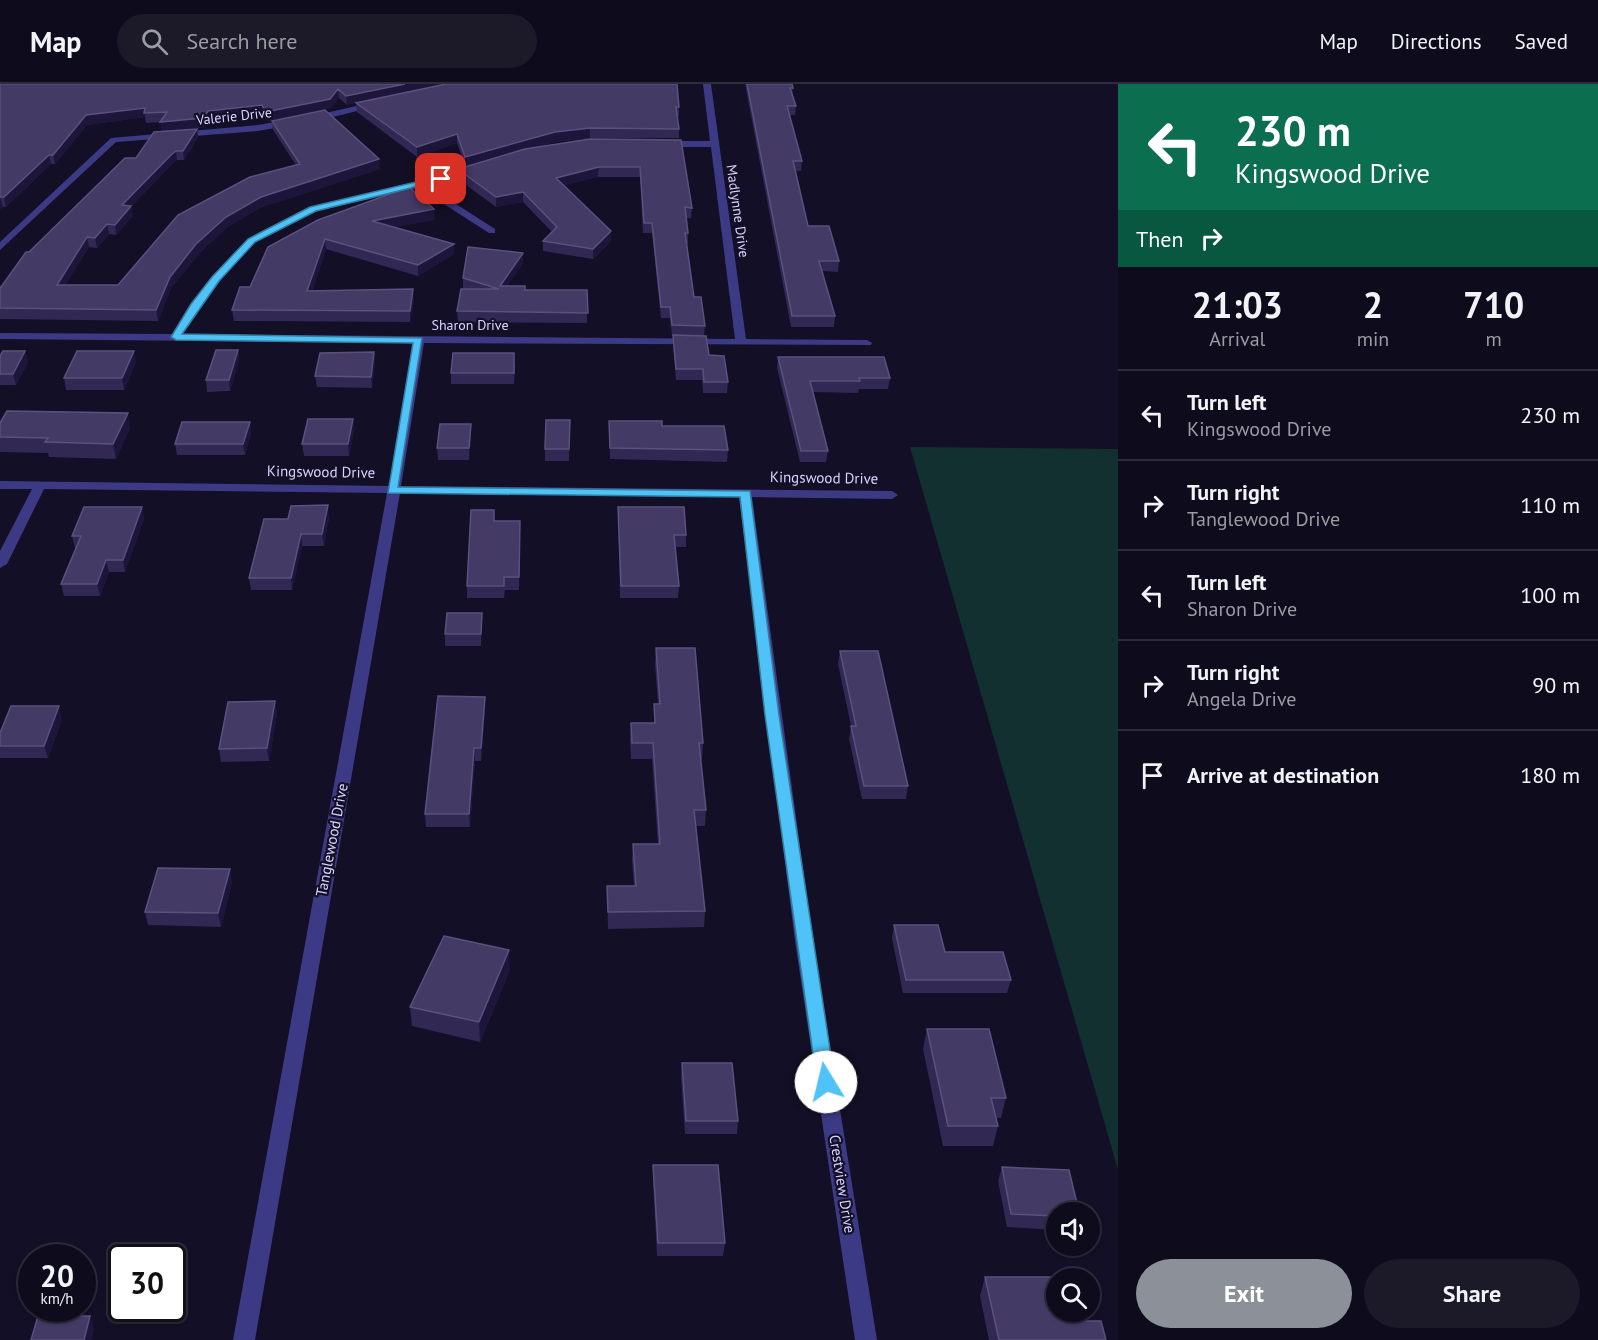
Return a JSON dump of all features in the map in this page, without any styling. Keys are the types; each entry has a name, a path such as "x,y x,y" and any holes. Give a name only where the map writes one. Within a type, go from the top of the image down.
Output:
{"street":[{"name":"Madlynne Drive","path":"707,84 741,342"},
{"name":"Valerie Drive","path":"0,247 114,140 258,128 321,117 385,101"},
{"path":"646,144 714,144"},
{"path":"176,337 194,306 251,241 313,209 421,185 489,164"},
{"path":"421,185 492,231"},
{"name":"Sharon Drive","path":"0,336 867,343"},
{"name":"Tanglewood Drive","path":"244,1340 312,947 369,641 418,340"},
{"name":"Kingswood Drive","path":"0,485 892,495"},
{"path":"0,564 40,485"},
{"name":"Crestview Drive","path":"746,493 772,715 804,941 866,1340"}],"green space":[{"path":"910,447 1118,449 1118,1170"}],"building":[{"path":"0,84 405,84 346,96 338,89 330,99 266,112 262,105 208,111 203,118 160,122 167,112 144,113 145,108 86,115 53,155 49,155 4,197 0,197"},
{"path":"446,84 677,84 679,107 676,107 679,129 590,128 555,132 465,157 457,134 417,147 356,103"},
{"path":"747,84 792,84 793,88 790,88 796,106 787,106 802,161 793,161 808,226 829,226 839,261 819,261 835,316 792,316"},
{"path":"325,110 379,159 261,197 226,217 196,244 170,277 156,310 0,308 0,287 26,252 29,252 125,158 136,158 154,132 197,129 183,151 176,151 171,155 122,205 131,206 115,225 107,224 95,238 87,237 57,285 118,285 178,215 250,177 300,164 272,121"},
{"path":"590,139 681,140 692,208 685,207 688,233 685,233 694,297 701,297 705,326 672,325 670,307 661,307 652,223 644,223 640,167 599,167 556,178 611,231 593,249 543,241 557,227 523,192 496,197 458,169 525,149"},
{"path":"409,187 434,209 372,221 454,244 418,265 325,239 307,291 413,289 410,311 232,310 240,287 250,287 268,247 318,220"},
{"path":"468,247 523,253 500,286 525,286 525,290 587,290 588,313 457,311 461,289 499,289 463,278"},
{"path":"673,335 706,336 709,355 724,356 728,382 704,382 703,369 676,369"},
{"path":"216,350 238,350 229,380 206,380"},
{"path":"3,351 25,351 13,374 0,374 0,356"},
{"path":"77,351 134,351 122,378 64,378"},
{"path":"374,352 371,377 315,376 320,353"},
{"path":"453,353 514,353 514,373 451,373"},
{"path":"778,357 884,357 890,378 859,378 860,381 810,381 828,451 801,451"},
{"path":"7,411 128,413 113,444 45,442 48,438 0,437 0,423"},
{"path":"308,419 353,419 348,444 302,444"},
{"path":"546,420 570,420 569,449 545,449"},
{"path":"609,421 662,421 662,426 724,426 728,450 610,448"},
{"path":"182,422 250,422 243,444 175,444"},
{"path":"440,424 471,424 469,448 437,448"},
{"path":"328,505 322,534 301,534 291,578 249,578 264,519 288,519 291,506"},
{"path":"84,507 142,507 123,560 106,560 97,584 61,584 81,536 72,536"},
{"path":"618,507 684,507 686,535 674,535 679,586 621,586"},
{"path":"471,510 494,510 494,521 520,521 519,577 504,577 504,586 467,586"},
{"path":"447,613 482,613 481,634 445,634"},
{"path":"656,648 695,648 703,743 699,743 706,810 694,810 705,911 608,912 607,886 636,886 633,844 660,844 653,743 632,743 631,723 655,723 654,704 660,704"},
{"path":"840,651 878,651 908,786 864,786 851,726 856,726"},
{"path":"438,696 485,697 481,748 474,748 469,814 425,814"},
{"path":"275,701 267,748 219,749 228,702"},
{"path":"11,706 59,706 44,746 0,746 0,733"},
{"path":"158,868 230,869 218,913 145,912"},
{"path":"894,925 938,925 945,952 1003,952 1011,980 906,980"},
{"path":"444,936 509,950 479,1022 410,1007"},
{"path":"927,1029 989,1029 1006,1098 991,1098 998,1126 948,1126"},
{"path":"682,1063 732,1063 738,1121 686,1121"},
{"path":"653,1165 718,1165 725,1243 658,1243"},
{"path":"1002,1167 1069,1170 1077,1202 1046,1202 1046,1216 1011,1214"},
{"path":"985,1277 1046,1277 1046,1322 1101,1321 1106,1340 999,1340"},
{"path":"36,1322 88,1322 84,1340 31,1340"}],"route":[{"path":"441,179 313,209 251,241 194,306 176,337 418,340 392,490 746,493 772,715 826,1082"}]}
